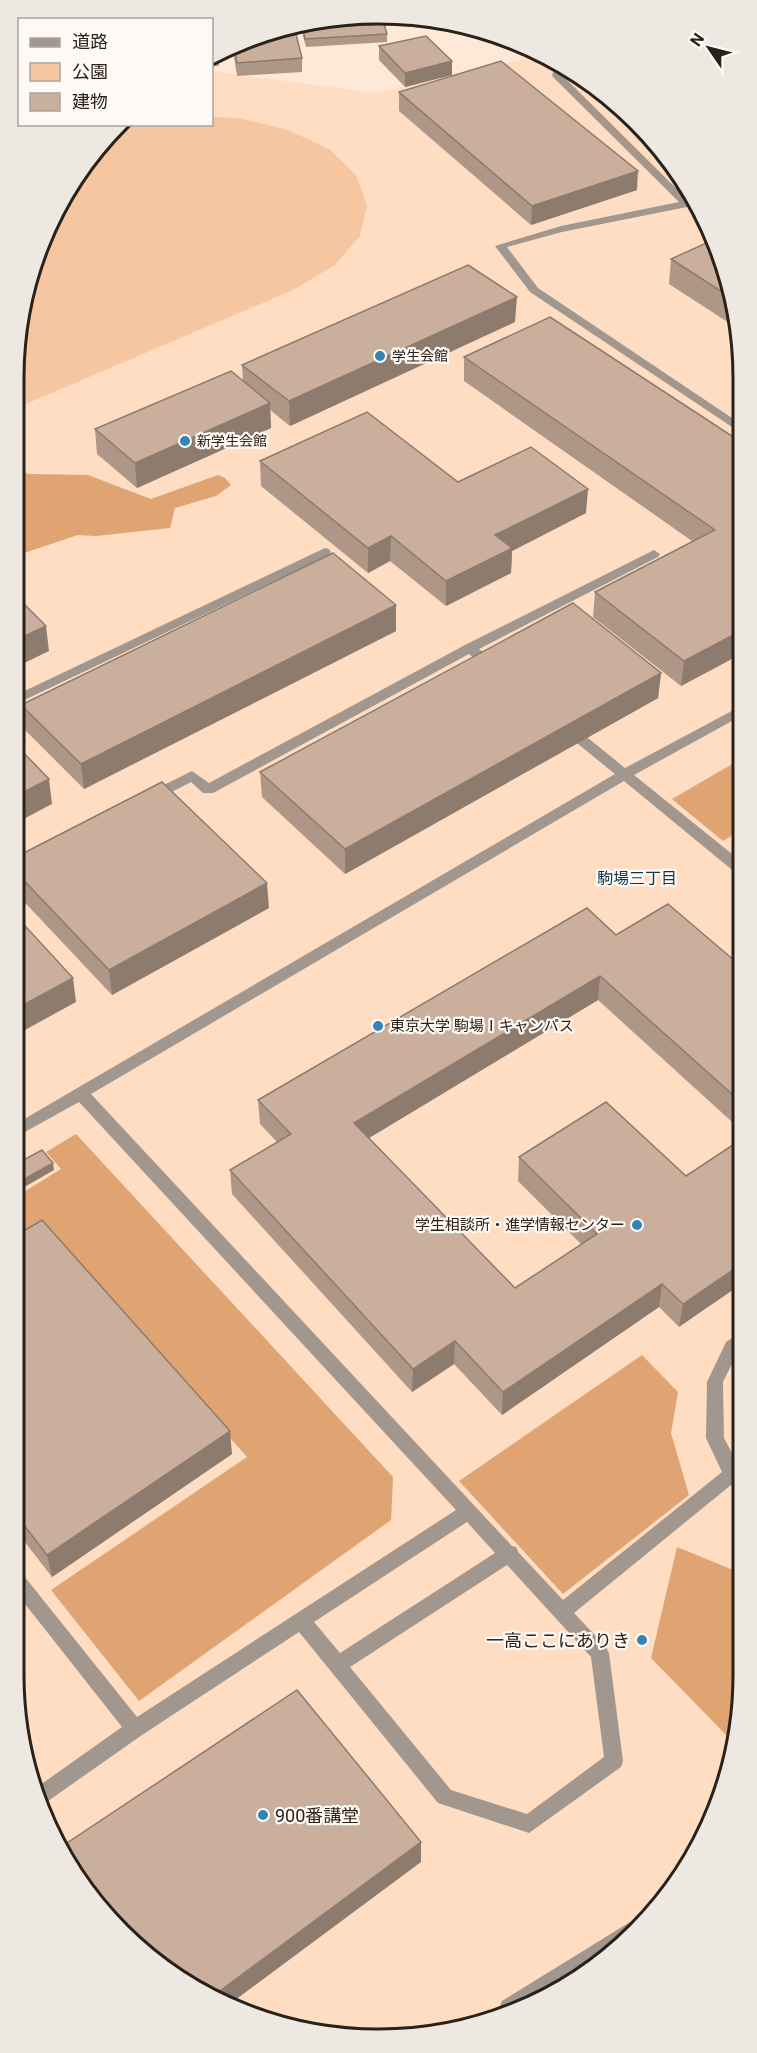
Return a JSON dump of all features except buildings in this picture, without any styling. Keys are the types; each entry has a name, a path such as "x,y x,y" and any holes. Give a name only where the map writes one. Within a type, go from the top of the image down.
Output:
{"street":[{"path":"558,72 557,75 679,190"},
{"path":"687,203 561,229 500,246 534,290 733,425"},
{"path":"24,696 325,552"},
{"path":"139,803 192,776 208,790 470,648 654,554"},
{"path":"470,648 507,678"},
{"path":"24,1126 624,775 733,714"},
{"path":"561,723 733,863"},
{"path":"80,1093 510,1553 600,1653 614,1761 529,1824 445,1797 301,1620"},
{"path":"733,1346 715,1382 715,1437 733,1472"},
{"path":"563,1611 733,1483"},
{"path":"45,1793 135,1729 469,1511"},
{"path":"339,1664 510,1553"},
{"path":"24,1590 135,1729"},
{"path":"536,1991 600,1951"}],"shaded area":[{"name":"東京大学 駒場Ⅰキャンパス","path":"529,58 556,71 594,97 645,145 686,201 706,243 721,287 730,332 733,378 733,1675 726,1744 706,1810 686,1852 645,1908 594,1956 556,1982 492,2010 425,2026 378,2029 309,2022 243,2002 201,1982 163,1956 128,1925 97,1890 71,1852 51,1810 31,1744 24,1675 24,378 31,309 51,243 71,201 97,163 130,126 213,126 213,71 376,93"},
{"path":"24,472 28,474 88,475 151,499 218,475 225,478 231,485 216,496 175,508 170,528 96,536 78,535 24,552"},
{"path":"733,764 733,835 723,841 672,799"},
{"path":"76,1134 393,1477 391,1520 139,1701 51,1590 247,1457 49,1233 24,1248 24,1192 61,1169 46,1152"},
{"path":"642,1355 678,1392 671,1433 689,1495 563,1594 459,1481"},
{"path":"677,1547 733,1570 733,1675 727,1736 651,1658"}],"green space":[{"path":"213,117 238,118 288,130 329,149 356,175 367,205 360,236 335,265 293,290 24,405 27,332 36,287 51,243 71,201 97,163 130,126 213,126"}],"place":[{"name":"学生会館","path":"380,356"},
{"name":"新学生会館","path":"185,441"},
{"name":"東京大学 駒場Ⅰキャンパス","path":"378,1026"},
{"name":"学生相談所・進学情報センター","path":"637,1225"},
{"name":"一高ここにありき","path":"642,1640"},
{"name":"900番講堂","path":"263,1815"}],"district":[{"name":"駒場三丁目","path":"637,878"}]}
